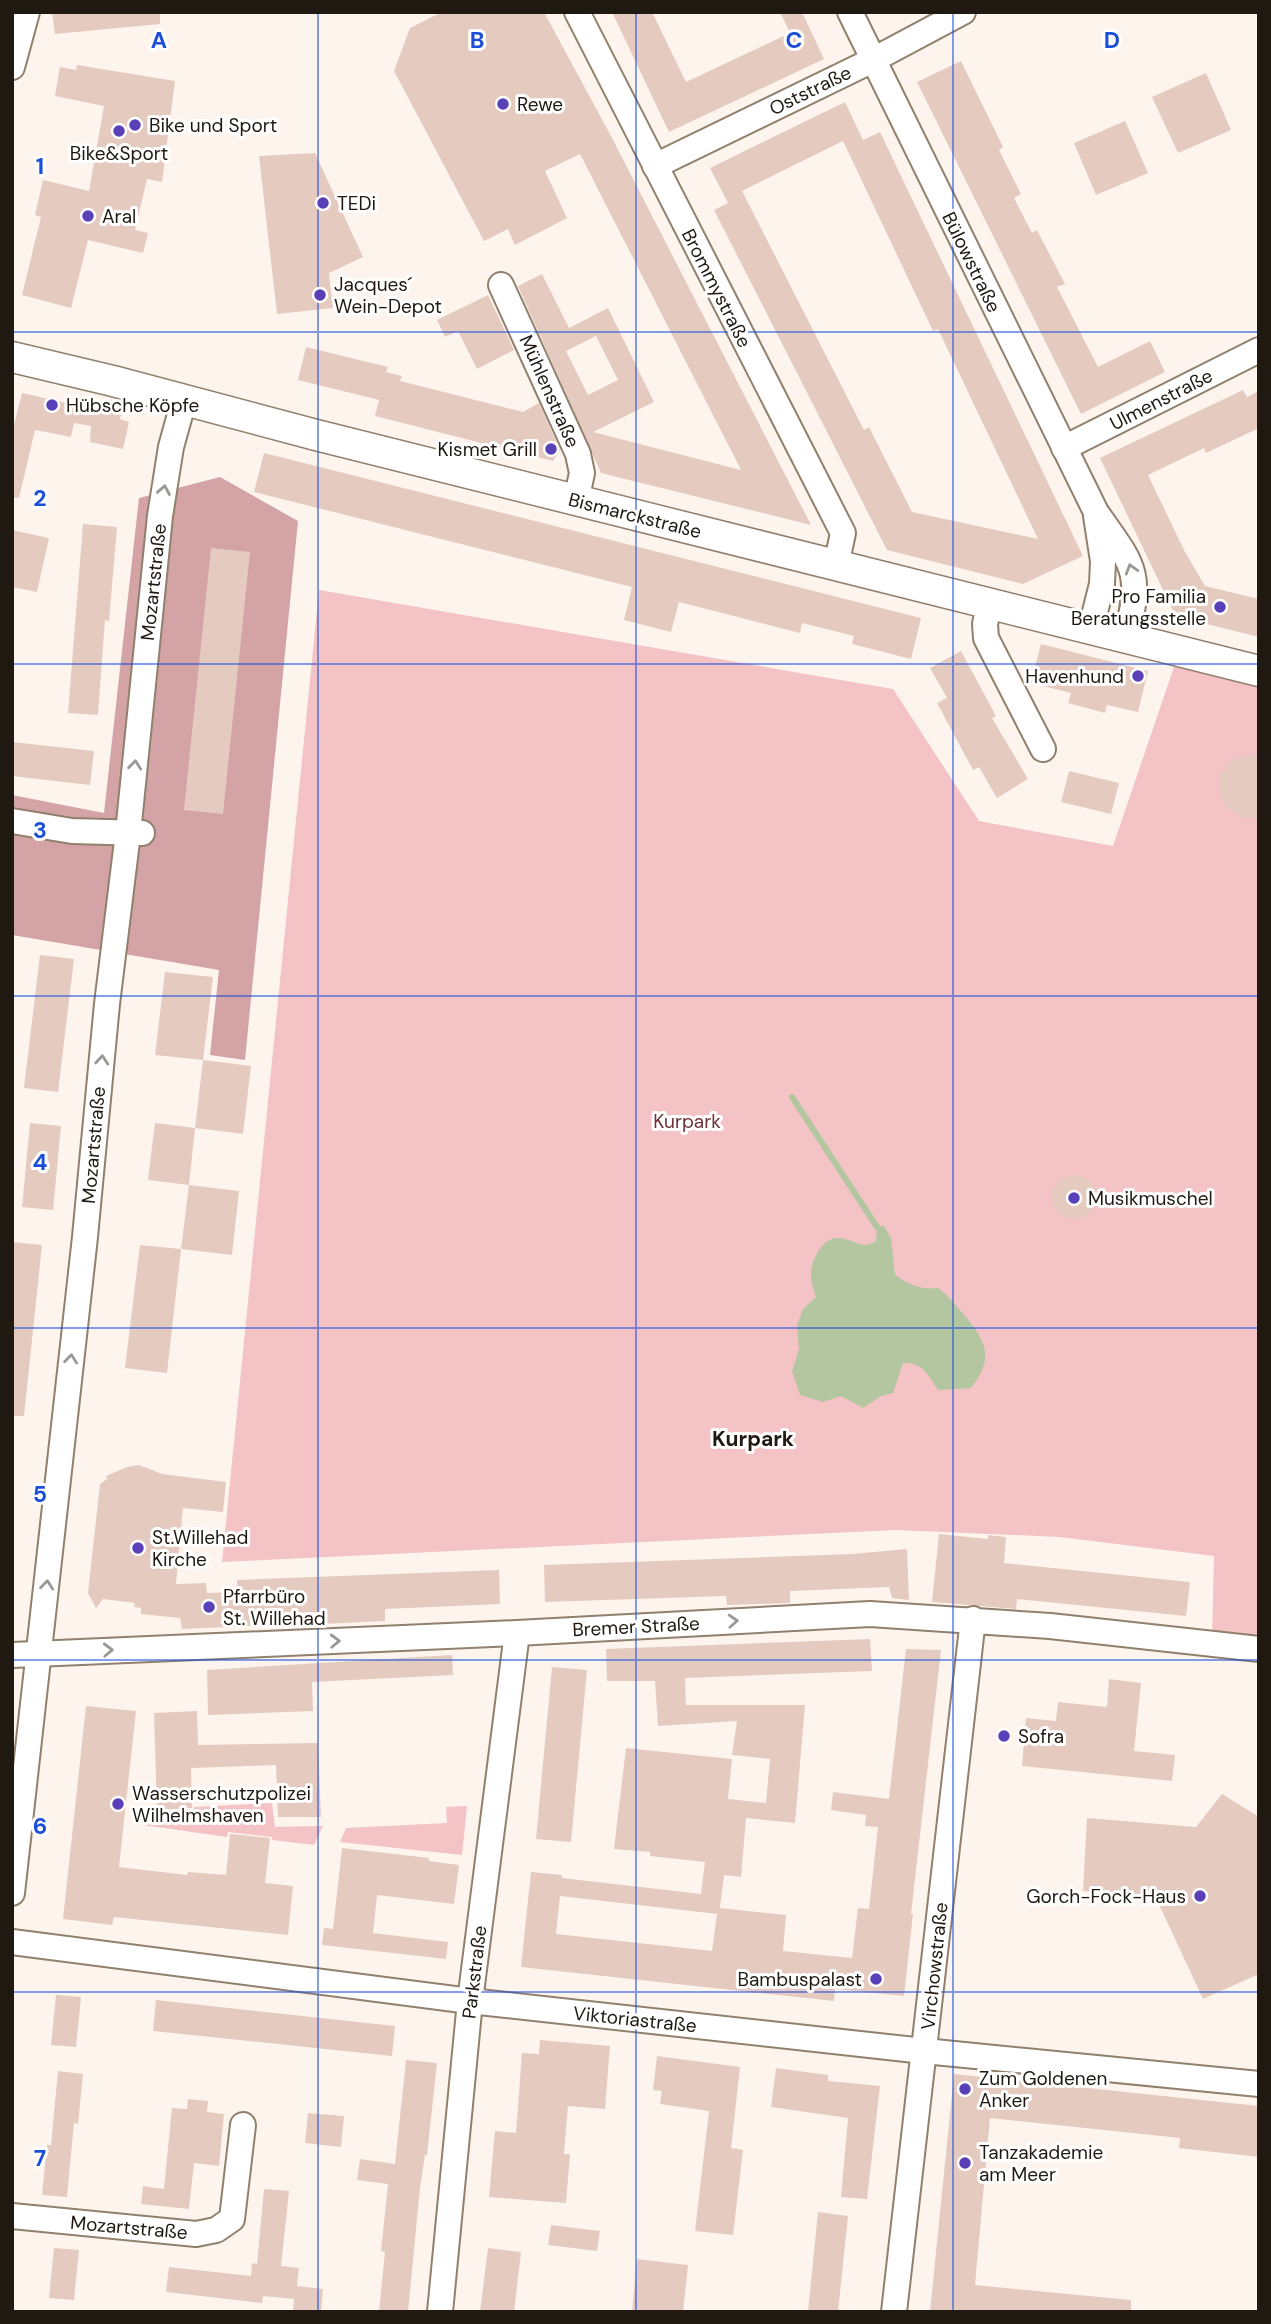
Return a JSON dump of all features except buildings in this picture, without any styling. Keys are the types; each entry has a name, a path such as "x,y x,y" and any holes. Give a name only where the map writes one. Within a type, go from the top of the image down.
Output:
{"main road":[{"name":"Bismarckstraße","path":"12,357 1259,671"}],"street":[{"path":"12,67 27,12"},
{"name":"Brommystraße","path":"577,12 843,533 836,566"},
{"name":"Bülowstraße","path":"850,12 1096,512 1127,557 1134,574 1135,591 1126,636"},
{"name":"Oststraße","path":"655,166 873,60 963,12"},
{"name":"Mühlenstraße","path":"501,285 579,454 582,472 576,500"},
{"name":"Ulmenstraße","path":"1064,449 1259,350"},
{"name":"Mozartstraße","path":"12,1893 85,1237 107,1004 135,833 160,516 172,447 184,400"},
{"name":"Bülowstraße","path":"1091,628 1102,584 1103,561 1096,512"},
{"path":"989,604 985,624 986,638 1043,749"},
{"path":"12,821 72,831 135,833"},
{"name":"Bremer Straße","path":"12,1655 517,1633 870,1614 973,1619 1259,1649"},
{"name":"Virchowstraße","path":"894,2312 973,1619"},
{"name":"Parkstraße","path":"440,2312 470,2001 517,1633"},
{"name":"Viktoriastraße","path":"12,1942 470,2001 924,2052 1259,2084"},
{"name":"Mozartstraße","path":"12,2216 196,2234 216,2230 232,2219 243,2125"}],"green space":[{"name":"Kurpark","path":"319,590 893,689 979,821 1113,846 1175,664 1259,687 1259,1644 1212,1639 1214,1556 1060,1537 896,1530 222,1562"},
{"path":"272,1803 275,1827 323,1826 314,1845 272,1840 272,1837 228,1832 227,1837 143,1825 145,1815 194,1813 194,1807"},
{"path":"467,1806 462,1855 340,1842 346,1828 447,1823 446,1807"}],"shaded area":[{"path":"220,477 298,521 245,1060 210,1055 219,970 12,935 12,795 104,813 139,498"},
{"path":"884,1226 891,1238 895,1275 916,1286 938,1288 946,1294 973,1325 983,1343 983,1368 971,1388 938,1390 920,1367 903,1363 893,1393 881,1396 863,1408 841,1396 823,1402 800,1395 792,1371 799,1349 797,1325 803,1309 816,1297 811,1275 815,1256 827,1241 833,1239 845,1239 862,1245 871,1244 876,1241 877,1227"}],"waterway":[{"path":"792,1097 877,1227"}],"place":[{"name":"Rewe","path":"503,104"},
{"name":"Bike und Sport","path":"135,125"},
{"name":"Bike&Sport","path":"119,131"},
{"name":"TEDi","path":"323,203"},
{"name":"Aral","path":"88,216"},
{"name":"Jacques´ Wein-Depot","path":"320,295"},
{"name":"Hübsche Köpfe","path":"52,405"},
{"name":"Kismet Grill","path":"551,449"},
{"name":"Pro Familia Beratungsstelle","path":"1220,607"},
{"name":"Havenhund","path":"1138,676"},
{"name":"Musikmuschel","path":"1074,1198"},
{"name":"St.Willehad Kirche","path":"138,1548"},
{"name":"Pfarrbüro St. Willehad","path":"209,1607"},
{"name":"Sofra","path":"1004,1736"},
{"name":"Wasserschutzpolizei Wilhelmshaven","path":"118,1804"},
{"name":"Gorch-Fock-Haus","path":"1200,1896"},
{"name":"Bambuspalast","path":"876,1979"},
{"name":"Zum Goldenen Anker","path":"965,2089"},
{"name":"Tanzakademie am Meer","path":"965,2163"}],"district":[{"name":"Kurpark","path":"753,1439"}]}
